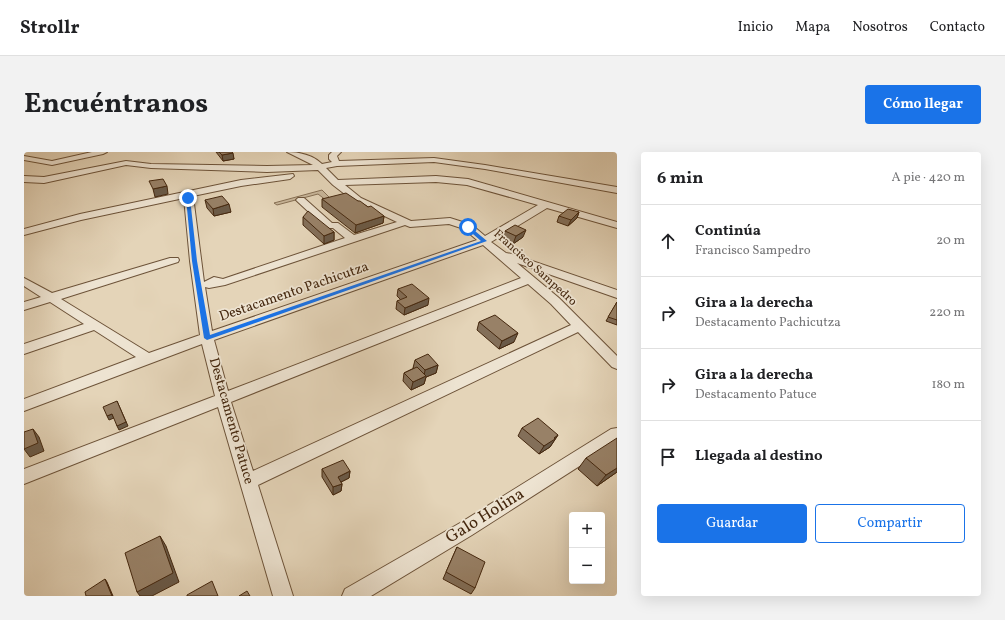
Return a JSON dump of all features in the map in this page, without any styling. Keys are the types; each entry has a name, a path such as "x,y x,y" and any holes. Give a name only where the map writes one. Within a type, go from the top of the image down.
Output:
{"street":[{"path":"24,158 52,163 103,152"},
{"name":"Francisco Sampedro","path":"291,152 316,162 336,183 358,200 406,222 414,224 447,221 460,223 468,227 530,279 580,326 617,364"},
{"path":"337,152 333,155 333,159 337,164"},
{"path":"24,232 80,217 241,183 322,169 337,164 446,161 617,190"},
{"path":"24,179 32,180 54,178 126,163 151,166 222,169 322,169"},
{"path":"336,183 453,180 483,186 617,225"},
{"name":"Destacamento Patuce","path":"188,195 195,261 207,338 223,399 283,596"},
{"path":"301,200 330,226 335,225 353,239"},
{"name":"Destacamento Pachicutza","path":"24,405 148,358 485,241 546,204"},
{"path":"221,283 406,222"},
{"path":"499,252 617,294"},
{"path":"24,306 174,260"},
{"path":"24,477 530,279"},
{"path":"24,281 148,358"},
{"path":"24,349 95,325"},
{"path":"248,482 580,326"},
{"name":"Galo Holina","path":"352,596 466,529 617,434"}],"shaded area":[{"path":"322,190 330,198 331,204 318,194 277,205 274,203"}],"building":[{"path":"219,152 232,152 233,153 222,155"},
{"path":"163,179 167,186 153,189 149,181"},
{"path":"346,193 368,207 371,206 384,216 356,225 322,199"},
{"path":"222,196 229,204 213,209 205,200"},
{"path":"568,209 579,212 571,220 559,216"},
{"path":"308,211 334,232 324,236 303,217"},
{"path":"515,225 526,230 516,236 505,231"},
{"path":"412,284 429,298 405,308 397,301 407,297 398,289"},
{"path":"617,302 617,320 608,317"},
{"path":"495,315 518,333 502,341 479,322"},
{"path":"428,354 438,365 425,370 415,360"},
{"path":"417,367 426,376 413,382 404,373"},
{"path":"117,401 126,422 117,426 112,414 107,416 103,407"},
{"path":"538,418 558,435 554,438 555,439 544,446 522,428"},
{"path":"33,429 38,443 24,449 24,432"},
{"path":"617,438 617,468 606,475 586,458"},
{"path":"343,460 350,471 338,477 342,484 333,487 322,469"},
{"path":"160,536 173,573 137,592 125,553"},
{"path":"457,547 485,562 475,588 446,572"},
{"path":"105,579 112,596 86,596 85,592"},
{"path":"212,581 218,596 187,596 187,595"},
{"path":"247,591 250,596 239,596"}],"route":[{"path":"188,198 195,261 207,338 485,241 468,227"}]}
